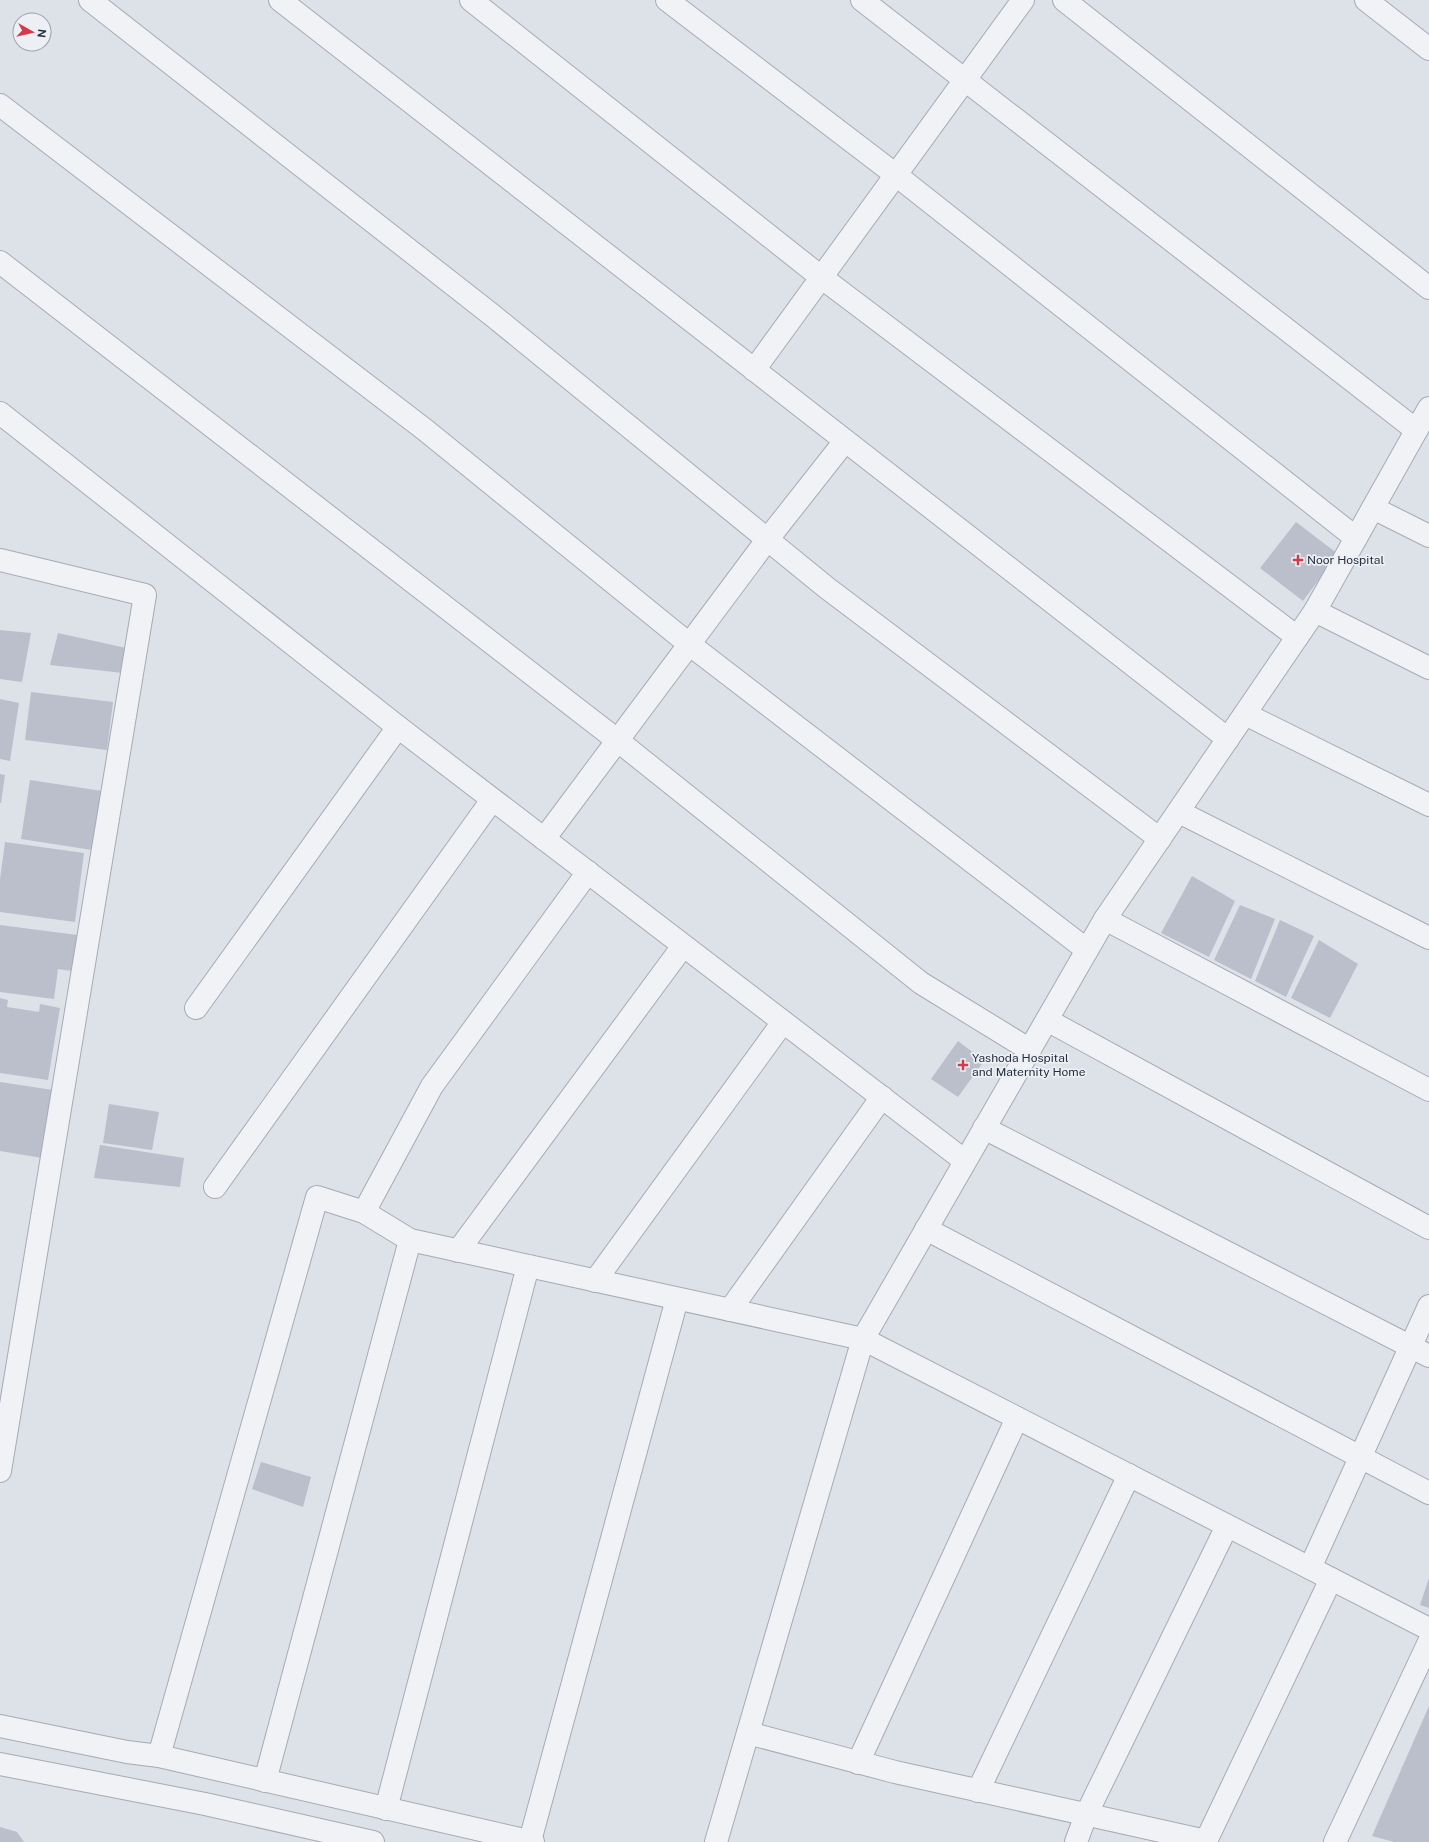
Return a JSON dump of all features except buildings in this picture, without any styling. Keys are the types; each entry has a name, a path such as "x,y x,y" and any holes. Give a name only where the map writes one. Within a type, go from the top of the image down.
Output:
{"street":[{"path":"90,0 492,315 827,588 1160,839"},
{"path":"280,0 1228,739"},
{"path":"471,0 821,278 1297,637"},
{"path":"667,0 896,175 1356,538"},
{"path":"862,0 964,81 1416,430"},
{"path":"754,370 1023,0"},
{"path":"1064,0 1429,288"},
{"path":"1366,0 1429,49"},
{"path":"0,105 424,430 689,644 1087,950"},
{"path":"0,262 617,740 921,983 1030,1050"},
{"path":"716,1842 863,1339 1105,919 1316,611 1429,408"},
{"path":"0,413 492,800 965,1161"},
{"path":"544,839 767,540 845,441"},
{"path":"1373,508 1429,536"},
{"path":"0,560 145,595 4,1420 0,1471"},
{"path":"1316,611 1429,668"},
{"path":"1245,714 1429,805"},
{"path":"196,1008 398,727"},
{"path":"216,1187 492,800"},
{"path":"1179,812 1429,938"},
{"path":"364,1212 432,1086 588,872"},
{"path":"1105,919 1429,1090"},
{"path":"458,1251 683,946"},
{"path":"1047,1020 1429,1228"},
{"path":"595,1281 783,1022"},
{"path":"730,1310 882,1097"},
{"path":"984,1128 1420,1352"},
{"path":"159,1756 317,1197 364,1212 410,1240 863,1339 1429,1629"},
{"path":"926,1230 1429,1493"},
{"path":"265,1781 410,1240"},
{"path":"386,1809 528,1266"},
{"path":"0,1726 127,1752 159,1756 531,1842 677,1299"},
{"path":"1310,1568 1360,1457 1420,1352 1429,1306"},
{"path":"858,1763 1017,1418"},
{"path":"978,1791 1129,1475"},
{"path":"1076,1842 1086,1815 1227,1526"},
{"path":"748,1733 858,1763 1206,1841 1331,1579"},
{"path":"1335,1842 1429,1642"},
{"path":"0,1764 205,1804 373,1842"}],"place":[{"name":"Noor Hospital","path":"1298,560"},
{"name":"Yashoda Hospital and Maternity Home","path":"963,1065"}]}
